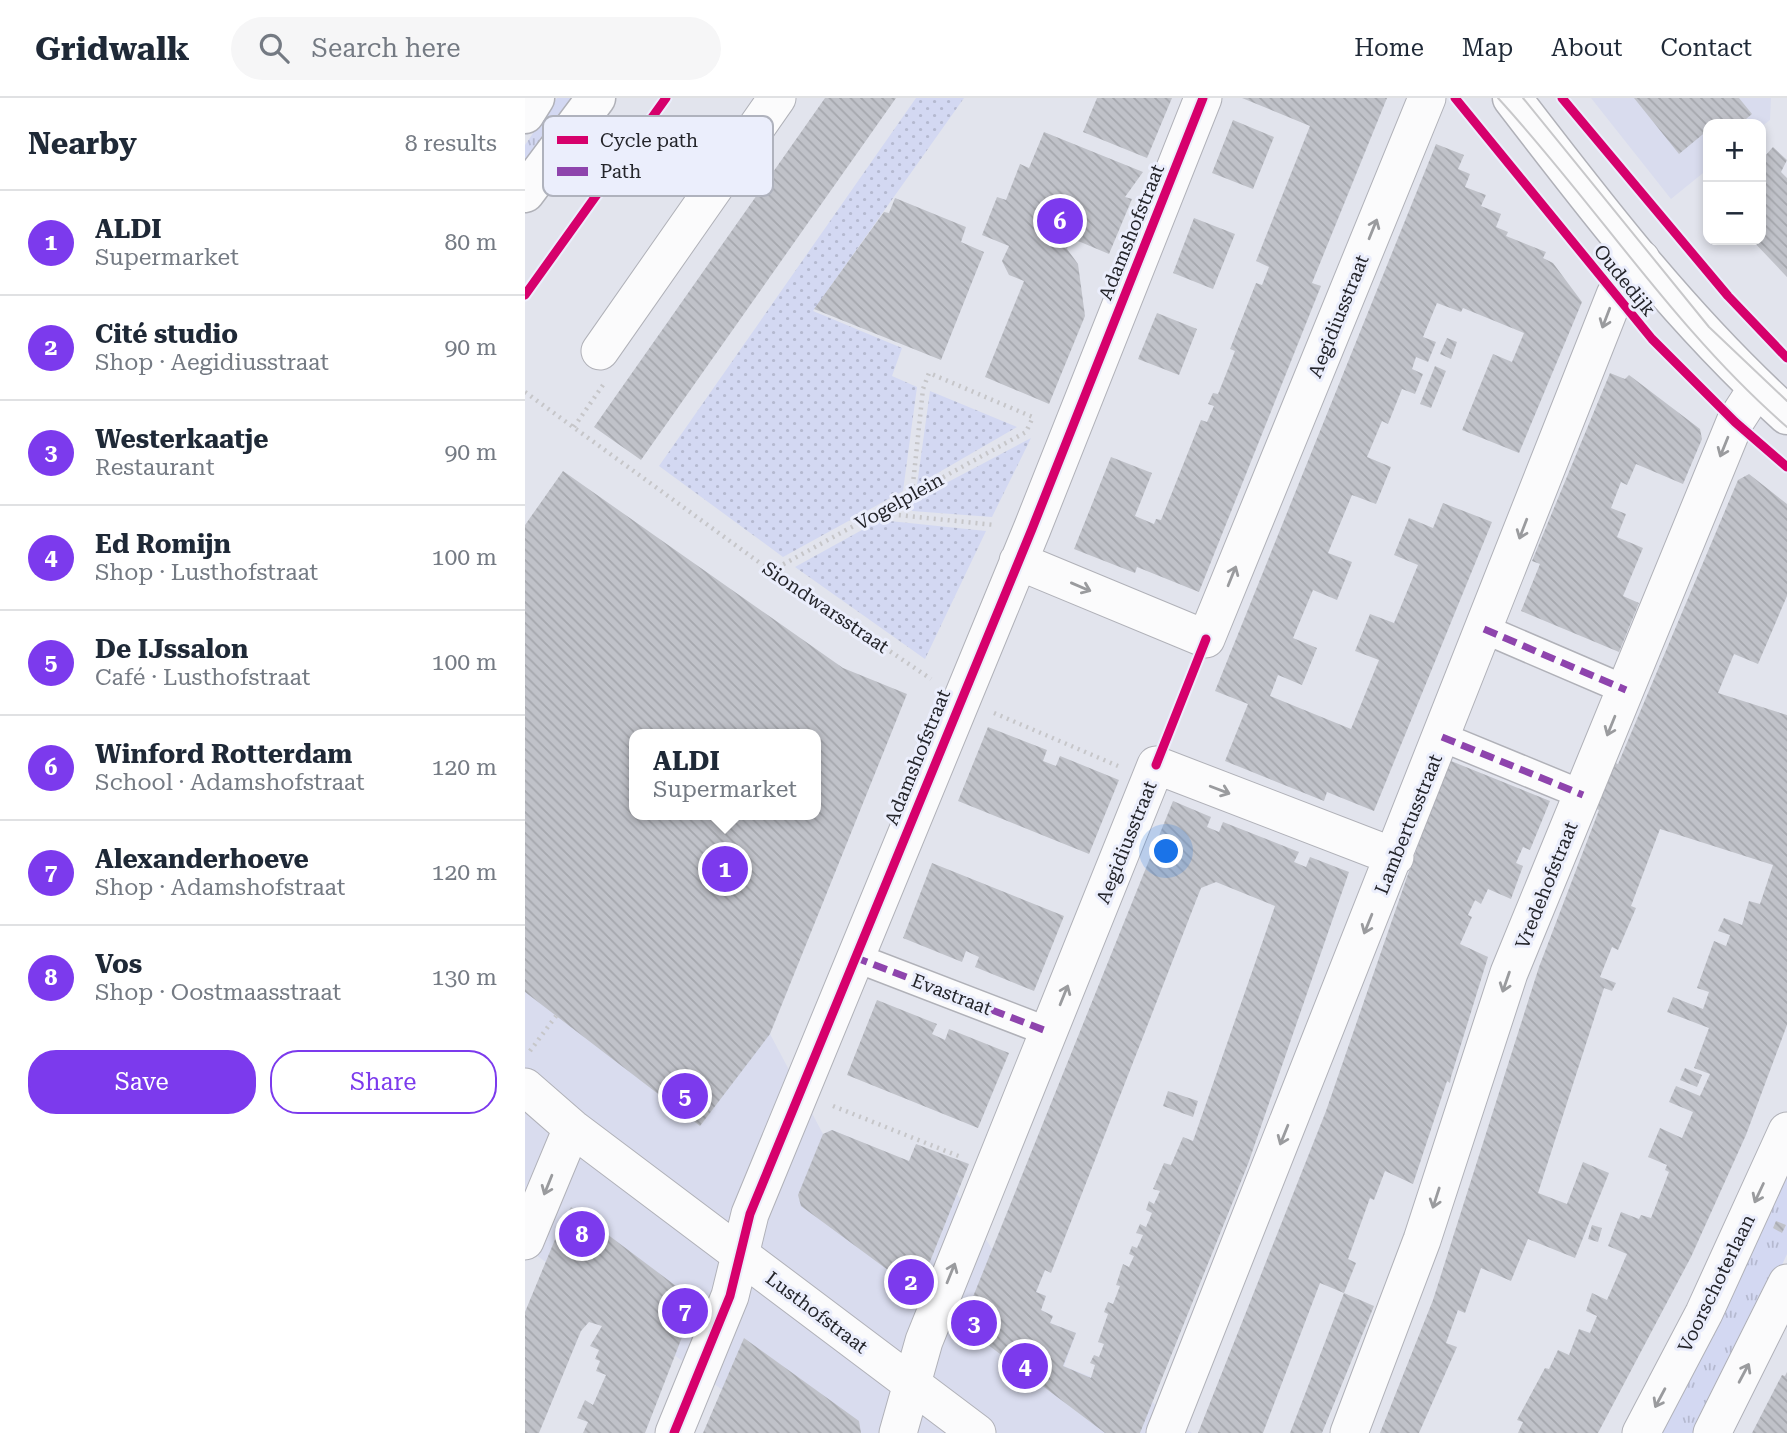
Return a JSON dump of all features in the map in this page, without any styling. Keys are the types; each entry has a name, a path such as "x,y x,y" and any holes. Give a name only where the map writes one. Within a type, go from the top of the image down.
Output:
{"street":[{"path":"525,114 535,98"},
{"path":"582,116 596,98"},
{"path":"764,116 777,98"},
{"name":"Adamshofstraat","path":"674,1433 730,1296 750,1214 1071,432 1203,98"},
{"name":"Aegidiusstraat","path":"1025,545 1206,639 1427,98"},
{"name":"Oudedijk","path":"1512,98 1670,298 1757,388 1787,415"},
{"path":"525,192 543,168"},
{"path":"600,351 708,196"},
{"name":"Lambertusstraat","path":"1165,1433 1615,295 1640,259"},
{"name":"Vredehofstraat","path":"1349,1433 1422,1240 1509,973 1735,422 1757,388"},
{"path":"1484,629 1626,690"},
{"path":"1442,737 1583,795"},
{"path":"1154,773 1395,857"},
{"name":"Aegidiusstraat","path":"898,1433 924,1341 1154,773"},
{"name":"Evastraat","path":"854,957 1049,1032"},
{"name":"Lusthofstraat","path":"525,1087 572,1128 977,1433"},
{"path":"525,1241 572,1128"},
{"name":"Voorschoterlaan","path":"1641,1433 1704,1312 1785,1140"},
{"path":"1712,1433 1787,1283"}],"path":[{"path":"574,427 606,381 600,351"},
{"path":"911,494 923,389 929,373 1071,432"},
{"path":"877,513 1025,545"},
{"path":"525,1057 556,1016"},
{"path":"799,1093 993,1169"}],"shaded area":[{"path":"1591,98 1771,98 1770,120 1766,123 1766,119 1703,119 1703,173 1671,199"},
{"path":"525,568 765,729 629,729 629,820 764,820 694,1006 770,1034 823,1134 832,1130 854,1139 847,1155 957,1194 992,1249 1045,1270 1036,1292 1046,1296 1041,1310 1053,1316 1050,1323 1076,1333 1064,1366 1152,1402 1192,1433 782,1433 525,1247"}],"green space":[{"path":"557,98 579,98 567,116 545,116"},
{"path":"916,98 964,98 813,311 902,348 892,376 917,387 903,491 783,557 659,466"},
{"path":"543,119 543,150 525,176 525,145"},
{"path":"930,391 1017,427 917,485"},
{"path":"1031,438 992,517 912,511 914,500"},
{"path":"880,520 986,531 925,659 795,567"},
{"path":"1779,1173 1787,1177 1787,1254 1745,1347 1698,1433 1654,1433"}],"building":[{"path":"825,98 896,98 641,460 594,427 756,196 773,196 773,172"},
{"path":"1097,98 1172,98 1147,158 1083,132"},
{"path":"1242,98 1387,98 1312,283 1321,286 1199,592 1137,567 1135,573 1074,549 1111,457 1152,473 1135,516 1154,524 1156,519 1161,520 1201,420 1207,422 1214,406 1208,404 1213,393 1218,394 1228,369 1235,351 1230,349 1256,283 1262,285 1269,267 1256,261 1310,126"},
{"path":"1634,98 1739,98 1752,114 1746,119 1703,119 1703,134 1679,154"},
{"path":"1233,120 1274,137 1253,189 1212,173"},
{"path":"1044,132 1143,172 1125,197 1132,199 1109,254 1071,238 1067,249 1078,264 1085,316 1049,404 985,377 1024,281 1009,275 1002,261 1009,246 982,235 997,197 1006,200 1020,164 1029,168"},
{"path":"1436,144 1464,155 1458,169 1470,174 1465,187 1486,195 1481,206 1501,214 1496,227 1508,232 1506,236 1546,252 1543,258 1553,263 1582,302 1519,453 1462,430 1493,354 1512,362 1524,333 1463,308 1461,312 1437,303 1423,337 1436,342 1428,362 1416,357 1412,369 1423,374 1415,394 1402,389 1388,424 1382,421 1367,457 1391,467 1376,504 1352,495 1328,553 1352,562 1337,600 1313,590 1293,638 1317,648 1302,685 1278,675 1270,696 1351,729 1379,660 1355,651 1370,614 1394,623 1418,565 1394,555 1409,518 1433,528 1443,503 1492,522 1374,811 1327,792 1324,801 1225,761 1248,704 1215,691"},
{"path":"1773,147 1787,160 1781,172 1787,178 1787,277 1757,245 1766,245 1766,155"},
{"path":"895,198 966,227 961,242 984,252 941,360 814,309 884,212 889,213"},
{"path":"1194,218 1235,234 1213,289 1173,273"},
{"path":"1157,313 1197,329 1179,375 1138,359"},
{"path":"1447,338 1457,342 1451,359 1440,354"},
{"path":"1435,366 1446,371 1431,408 1420,404"},
{"path":"1610,373 1625,379 1629,375 1700,429 1702,439 1683,484 1636,464 1627,485 1621,482 1611,508 1626,514 1617,537 1643,548 1623,596 1639,603 1619,652 1521,611 1540,564 1532,561"},
{"path":"563,471 843,668 907,694 770,1034 700,1126 525,992 525,525"},
{"path":"1749,474 1787,504 1787,596 1758,664 1734,654 1718,693 1787,715 1787,1025 1746,1135 1691,1257 1598,1433 1518,1433 1523,1422 1517,1420 1545,1368 1549,1369 1558,1350 1569,1355 1579,1329 1590,1333 1597,1316 1586,1311 1592,1293 1607,1300 1627,1254 1608,1246 1621,1212 1639,1219 1641,1215 1651,1218 1669,1172 1665,1170 1667,1165 1648,1157 1660,1128 1682,1138 1693,1112 1669,1102 1676,1086 1700,1096 1710,1074 1694,1068 1709,1028 1667,1012 1673,997 1703,1009 1709,992 1697,988 1714,941 1726,946 1730,935 1718,931 1724,918 1742,925 1749,901 1760,904 1773,865 1660,829 1631,906 1636,908 1618,950 1612,947 1600,977 1616,983 1612,991 1604,988 1538,1193 1567,1204 1583,1162 1609,1173 1575,1258 1528,1239 1511,1281 1481,1268 1465,1313 1458,1310 1446,1343 1457,1347 1419,1433 1380,1433 1433,1300 1539,967 1599,810 1592,807 1611,761 1618,764 1738,480"},
{"path":"988,727 1047,750 1043,761 1056,766 1060,756 1119,780 1089,854 958,801"},
{"path":"1451,761 1550,801 1530,850 1523,847 1516,863 1523,866 1511,899 1488,889 1481,904 1475,900 1468,915 1472,917 1460,944 1488,957 1450,1083 1447,1081 1413,1184 1385,1171 1374,1200 1370,1198 1348,1259 1356,1263 1344,1293 1320,1283 1263,1433 1198,1433 1326,1111 1425,825"},
{"path":"1173,801 1211,817 1207,827 1219,832 1223,822 1299,852 1294,862 1306,867 1310,857 1349,872 1248,1164 1140,1433 1105,1433 967,1329 964,1319","holes":["1216,882 1275,906 1193,1141 1183,1137 1171,1165 1164,1163 1153,1189 1160,1191 1154,1204 1149,1201 1146,1210 1152,1213 1146,1227 1140,1224 1136,1233 1143,1235 1137,1248 1132,1246 1129,1254 1134,1256 1129,1267 1123,1264 1116,1285 1120,1286 1113,1304 1108,1302 1104,1312 1108,1314 1098,1342 1104,1344 1099,1357 1094,1355 1090,1363 1095,1365 1091,1378 1063,1366 1076,1333 1050,1323 1053,1316 1041,1310 1046,1296 1036,1292 1045,1270 1051,1273 1201,888"]},
{"path":"932,863 1064,916 1034,991 975,967 979,957 966,951 962,962 903,938"},
{"path":"877,1000 937,1024 932,1034 945,1040 949,1029 1009,1053 978,1128 847,1075"},
{"path":"1685,1068 1702,1075 1697,1087 1680,1080"},
{"path":"1168,1091 1198,1101 1193,1117 1163,1106"},
{"path":"832,1130 909,1161 916,1144 969,1164 921,1284 911,1287 801,1206 798,1195 823,1134"},
{"path":"571,1207 696,1301 645,1433 583,1433 588,1422 577,1418 585,1400 593,1405 606,1375 596,1371 600,1361 595,1359 599,1350 590,1346 602,1326 589,1322 581,1331 539,1433 525,1433 525,1312"},
{"path":"1776,1221 1786,1225 1782,1233 1773,1228"},
{"path":"1592,1225 1602,1228 1598,1242 1588,1239"},
{"path":"1344,1293 1374,1306 1322,1433 1290,1433"},
{"path":"744,1338 859,1421 861,1433 703,1433"},
{"path":"1787,1372 1787,1433 1752,1433 1782,1375 1785,1376"}],"tram line":[{"path":"1498,98 1709,350 1787,427"},
{"path":"1523,98 1709,327 1787,401"}],"marked path":[{"path":"1484,629 1626,690"},
{"path":"1442,737 1583,795"},
{"path":"854,957 1049,1032"}],"cycle path":[{"path":"653,116 666,98"},
{"path":"674,1433 730,1296 750,1214 1032,529 1203,98"},
{"path":"1455,98 1652,339 1735,422 1787,467"},
{"path":"1562,98 1728,296 1787,358"},
{"path":"525,295 596,196"},
{"path":"1156,765 1206,639"}],"place":[{"name":"Winford Rotterdam","path":"1060,221"},
{"name":"ALDI","path":"725,869"},
{"name":"De IJssalon","path":"685,1096"},
{"name":"Vos","path":"582,1234"},
{"name":"Cité studio","path":"911,1282"},
{"name":"Alexanderhoeve","path":"685,1311"},
{"name":"Westerkaatje","path":"974,1323"},
{"name":"Ed Romijn","path":"1025,1366"}]}
